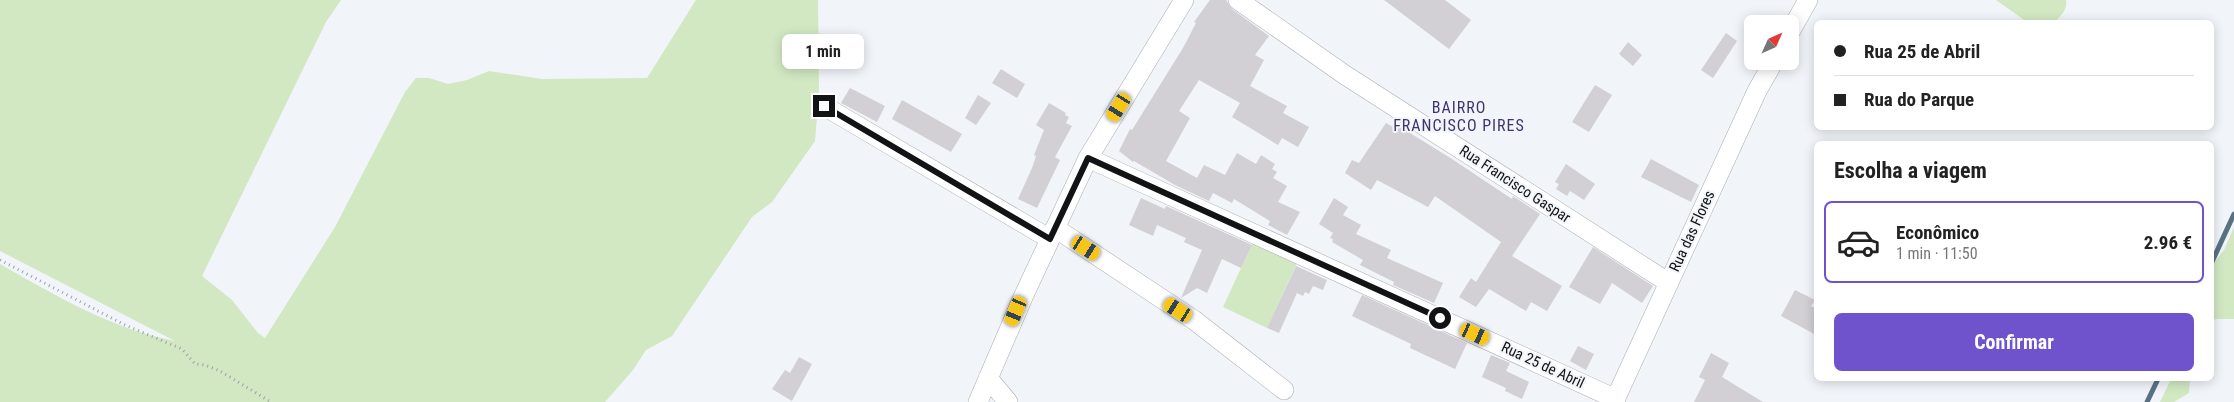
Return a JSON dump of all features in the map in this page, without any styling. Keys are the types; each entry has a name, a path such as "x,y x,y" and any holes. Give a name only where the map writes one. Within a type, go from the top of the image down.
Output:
{"street":[{"path":"978,402 1052,233 1088,158 1184,0"},
{"name":"Rua Francisco Gaspar","path":"1238,0 1345,75 1668,283"},
{"path":"1799,16 1808,0"},
{"name":"Rua das Flores","path":"1615,400 1757,91 1769,70"},
{"path":"824,106 1052,233 1194,320 1284,390"},
{"name":"Rua 25 de Abril","path":"1088,158 1615,400"},
{"path":"988,378 1008,402"}],"path":[{"path":"0,260 125,325 182,349 195,364 205,365 220,372 271,402"}],"green space":[{"path":"0,0 341,0 326,22 202,276 232,300 258,333 265,338 335,227 405,92 416,78 429,78 448,84 467,80 489,71 542,79 647,78 696,0 818,0 819,93 815,141 772,202 752,217 672,336 646,350 633,370 605,402 0,402 0,264 63,299 107,320 152,336 175,341 0,251"},
{"path":"1996,0 2066,0 2064,12 2057,20 2024,20"},
{"path":"2234,227 2234,319 2214,320 2214,263 2224,250"},
{"path":"1253,242 1297,263 1267,328 1223,307"},
{"path":"2170,381 2190,381 2189,393 2174,402 2160,402"}],"building":[{"path":"1210,0 1226,0 1232,9 1269,36 1255,55 1264,60 1250,86 1287,106 1283,113 1309,127 1298,147 1282,138 1278,145 1232,117 1240,103 1199,80 1179,111 1190,118 1166,161 1197,178 1204,165 1225,175 1237,153 1256,164 1261,155 1275,164 1272,169 1277,172 1273,178 1287,186 1278,202 1300,212 1287,235 1268,225 1270,221 1234,199 1232,203 1213,193 1209,201 1133,162 1119,151 1130,129 1132,130 1183,48 1196,23 1194,22"},
{"path":"1384,0 1445,0 1471,20 1449,49"},
{"path":"1726,33 1737,41 1713,78 1701,70"},
{"path":"1628,42 1642,55 1633,66 1619,54"},
{"path":"1001,69 1025,84 1017,98 992,83"},
{"path":"1595,85 1612,95 1589,132 1572,122"},
{"path":"850,88 885,106 877,122 841,103"},
{"path":"978,95 991,103 976,125 965,118"},
{"path":"902,100 962,134 951,152 892,119"},
{"path":"1049,103 1066,113 1065,115 1069,117 1066,123 1072,126 1055,157 1060,160 1037,208 1018,199 1032,168 1036,156 1034,155 1044,130 1036,125"},
{"path":"1386,123 1395,128 1397,125 1512,199 1513,196 1540,214 1512,256 1562,286 1547,311 1531,302 1526,311 1489,289 1476,307 1459,297 1471,278 1476,282 1501,242 1435,196 1428,207 1377,180 1371,190 1345,173 1352,160 1359,163"},
{"path":"1651,159 1699,185 1691,202 1641,177"},
{"path":"1566,164 1595,184 1584,200 1570,191 1567,196 1556,189 1559,184 1555,182"},
{"path":"1141,198 1165,209 1166,206 1252,245 1241,268 1222,259 1207,293 1197,288 1181,298 1202,250 1184,242 1186,238 1157,225 1153,236 1129,225"},
{"path":"1334,198 1348,207 1343,215 1361,225 1356,234 1391,250 1387,258 1443,283 1434,303 1393,285 1394,282 1360,265 1363,260 1332,242 1333,239 1330,238 1333,233 1319,224"},
{"path":"1593,247 1653,286 1642,303 1612,283 1600,304 1569,287"},
{"path":"1296,266 1327,280 1323,290 1313,286 1309,294 1305,292 1303,296 1297,293 1279,333 1267,328"},
{"path":"1795,290 1814,300 1811,306 1814,308 1814,334 1781,316"},
{"path":"1362,295 1467,343 1455,369 1410,348 1411,344 1352,316"},
{"path":"1578,346 1594,354 1586,370 1570,361"},
{"path":"1711,353 1729,363 1722,377 1763,402 1694,402 1705,380 1699,377"},
{"path":"1491,355 1510,363 1506,371 1529,382 1522,399 1505,391 1506,388 1482,377"},
{"path":"799,357 812,364 792,401 772,389 785,370 790,373"}],"waterway":[{"path":"2214,257 2234,214"},
{"path":"2147,402 2157,381"}],"district":[{"name":"BAIRRO FRANCISCO PIRES","path":"1459,116"}],"route":[{"path":"824,106 1050,239 1088,158 1440,318"}]}
